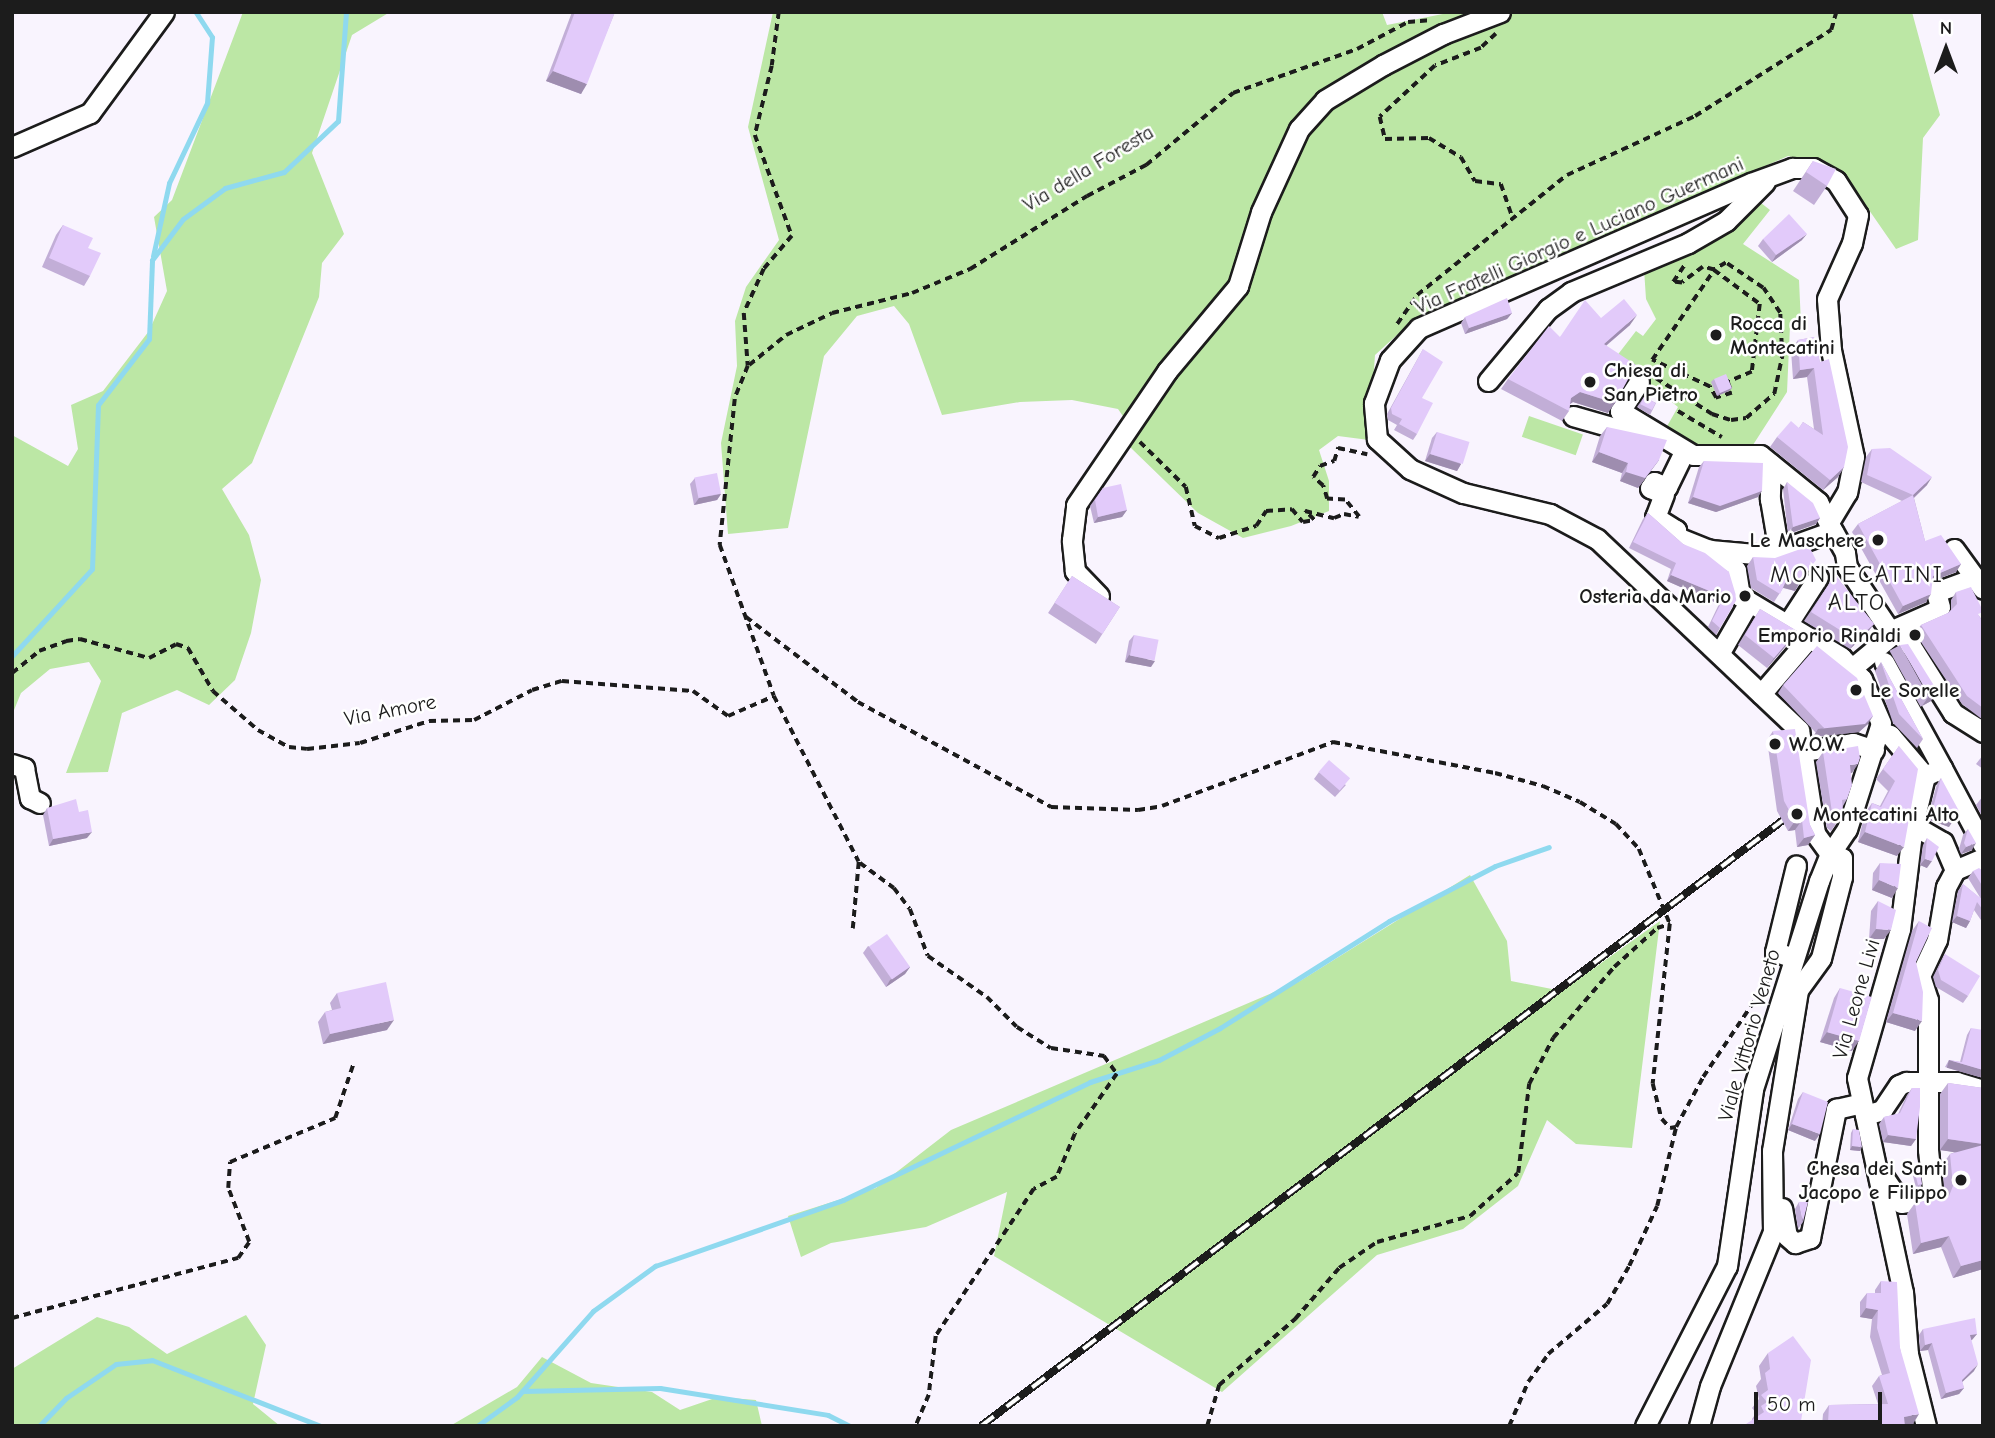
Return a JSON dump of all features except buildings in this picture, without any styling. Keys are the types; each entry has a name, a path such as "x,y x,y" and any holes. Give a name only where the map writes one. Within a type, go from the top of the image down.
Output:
{"street":[{"path":"12,147 90,113 164,12"},
{"path":"1099,596 1075,571 1072,540 1076,505 1129,431 1167,371 1238,286 1261,212 1299,129 1325,100 1383,65 1443,34 1499,22"},
{"name":"Via Fratelli Giorgio e Luciano Guermani","path":"1779,1108 1798,990 1821,958 1842,877 1842,858 1830,854 1815,833 1805,751 1799,730 1597,539 1550,514 1463,493 1410,469 1377,439 1374,403 1390,360 1419,328 1770,176 1792,168 1813,169 1836,181 1858,215 1852,243 1827,299 1831,351 1854,457 1847,492 1832,525"},
{"path":"1488,381 1548,309 1571,292 1688,243 1726,221 1770,176"},
{"path":"1642,376 1620,411 1693,455 1760,455 1818,502 1845,553 1847,567 1891,633 1900,635 1911,646 1941,698 1953,713 1983,732"},
{"path":"1573,416 1664,443 1681,458 1702,461 1704,455"},
{"path":"1681,458 1667,487 1654,482 1650,488 1664,494 1655,517 1676,530 1678,537 1710,550 1779,552 1801,546 1832,525"},
{"path":"1771,464 1770,499 1779,552"},
{"path":"1852,668 1891,633 1940,607 1936,592 1977,584 1954,549"},
{"path":"1710,550 1713,558 1736,570 1740,596 1852,668 1881,723 1877,740"},
{"path":"1787,625 1818,577"},
{"path":"1719,654 1749,602"},
{"path":"1761,694 1809,638"},
{"path":"1884,662 1928,747 1934,778"},
{"path":"1805,751 1877,740 1890,735 1908,757 1934,778 1983,845"},
{"name":"Viale Vittorio Veneto","path":"1646,1425 1727,1266 1747,1111 1792,961 1830,854 1847,830 1877,740"},
{"path":"12,764 24,768 30,798 40,803"},
{"name":"Via Leone Livi","path":"1926,1426 1906,1333 1903,1292 1857,1078 1900,929 1913,825 1934,778"},
{"path":"1913,825 1943,842 1955,870"},
{"path":"1906,1333 1911,1273 1897,1209 1902,1203 1933,1198 1928,1000 1920,976 1937,940 1947,887 1955,870 1983,858"},
{"path":"1792,961 1775,952 1796,866"},
{"path":"1779,1108 1783,1223 1795,1243 1810,1238 1815,1228 1836,1109 1882,1110 1899,1085 1928,1080 1983,1090"},
{"path":"1699,1426 1710,1386 1773,1233 1772,1151 1779,1108"},
{"path":"1873,1156 1891,1194 1902,1203"}],"path":[{"path":"779,12 772,66 755,135 792,236 764,269 744,313 748,366 735,399 720,545 774,696 859,862 894,888 910,909 928,956 987,997 1017,1027 1051,1048 1104,1056 1118,1074 1075,1134 1057,1177 1034,1189 936,1336 929,1395 916,1426"},
{"path":"1389,335 1417,295 1567,175 1695,116 1830,30 1836,12"},
{"name":"Via della Foresta","path":"748,366 786,335 832,313 912,293 970,269 1075,202 1146,165 1233,93 1357,49 1408,22 1433,19"},
{"path":"1499,22 1481,48 1435,66 1380,117 1385,139 1429,138 1461,157 1475,181 1501,184 1513,218"},
{"path":"1642,376 1712,414 1731,420 1746,418 1774,394 1782,357 1780,313 1763,288 1726,263 1714,270 1651,360 1710,387 1716,398 1731,393 1728,382 1752,372 1760,304 1714,270"},
{"path":"1678,411 1750,455"},
{"path":"1129,431 1186,487 1195,526 1219,538 1256,526 1266,510 1292,509 1303,522 1314,520 1305,511 1335,519 1343,514 1359,517 1345,500 1327,499 1323,486 1313,477 1320,466 1334,461 1338,448 1374,455"},
{"path":"746,617 858,702 1051,807 1138,810 1162,806 1307,749 1333,742 1455,764 1563,793 1616,824 1639,849 1670,924 1653,1084 1662,1119 1670,1128 1676,1127"},
{"name":"Via Amore","path":"12,673 39,651 66,641 79,639 149,658 176,644 188,648 213,691 258,730 289,747 307,749 360,743 429,721 474,720 532,690 562,681 692,691 728,716 774,696"},
{"path":"853,929 859,862"},
{"path":"1206,1426 1219,1385 1295,1319 1339,1268 1377,1242 1470,1216 1518,1173 1529,1084 1553,1038 1614,967 1657,928 1670,924"},
{"path":"1509,1426 1528,1382 1548,1354 1606,1304 1629,1266 1657,1206 1676,1127 1703,1077 1773,974 1780,965 1792,961"},
{"path":"12,1318 238,1258 250,1242 228,1188 230,1162 335,1118 354,1062"}],"green space":[{"path":"243,12 390,12 352,35 312,153 344,234 322,263 319,297 252,463 222,489 249,535 261,580 251,633 235,680 209,705 177,690 122,713 108,772 66,773 101,681 89,662 50,669 21,693 12,715 12,435 68,466 78,449 71,405 103,391 149,331 167,291 154,217 172,200"},
{"path":"773,12 1382,12 1387,25 1453,12 1912,12 1940,115 1923,138 1918,240 1896,249 1842,171 1788,156 1409,324 1375,355 1369,440 1338,436 1319,450 1329,481 1329,511 1291,526 1243,538 1198,513 1130,447 1127,422 1118,409 1072,400 1020,402 942,415 909,324 894,306 857,316 824,356 788,528 728,534 721,443 737,366 735,321 746,287 779,240 748,127"},
{"path":"1747,192 1770,210 1743,244 1799,280 1801,324 1790,326 1787,392 1751,448 1696,445 1666,428 1678,407 1616,357 1636,331 1643,336 1656,319 1646,299 1644,269"},
{"path":"1529,416 1583,435 1576,455 1522,437"},
{"path":"1470,875 1507,941 1511,981 1562,991 1660,921 1632,1148 1576,1144 1547,1120 1518,1186 1463,1229 1377,1255 1222,1392 994,1256 1007,1192 926,1227 831,1243 801,1257 788,1216 876,1188 951,1130 1300,981"},
{"path":"246,1315 266,1345 253,1404 280,1426 12,1426 12,1369 97,1317 129,1327 167,1354"},
{"path":"542,1357 591,1383 652,1392 680,1410 718,1397 756,1400 762,1426 450,1426 517,1387"}],"waterway":[{"path":"153,256 169,183 207,103 212,37 196,12"},
{"path":"12,656 92,569 98,405 149,339 152,260 183,219 225,188 284,172 338,121 346,12"},
{"path":"477,1426 517,1397 593,1311 655,1266 843,1200 1090,1082 1159,1060 1220,1028 1389,921 1495,866 1549,847"},
{"path":"39,1426 66,1398 116,1364 152,1360 320,1426"},
{"path":"523,1391 660,1388 828,1415 850,1426"}],"railway":[{"path":"981,1426 1787,817"}],"place":[{"name":"Rocca di Montecatini","path":"1716,335"},
{"name":"Chiesa di San Pietro","path":"1590,382"},
{"name":"Le Maschere","path":"1878,540"},
{"name":"Osteria da Mario","path":"1745,596"},
{"name":"Emporio Rinaldi","path":"1915,635"},
{"name":"Le Sorelle","path":"1856,690"},
{"name":"W.O.W.","path":"1775,744"},
{"name":"Montecatini Alto","path":"1797,814"},
{"name":"Chesa dei Santi Jacopo e Filippo","path":"1961,1180"}],"district":[{"name":"MONTECATINI ALTO","path":"1857,589"}]}
